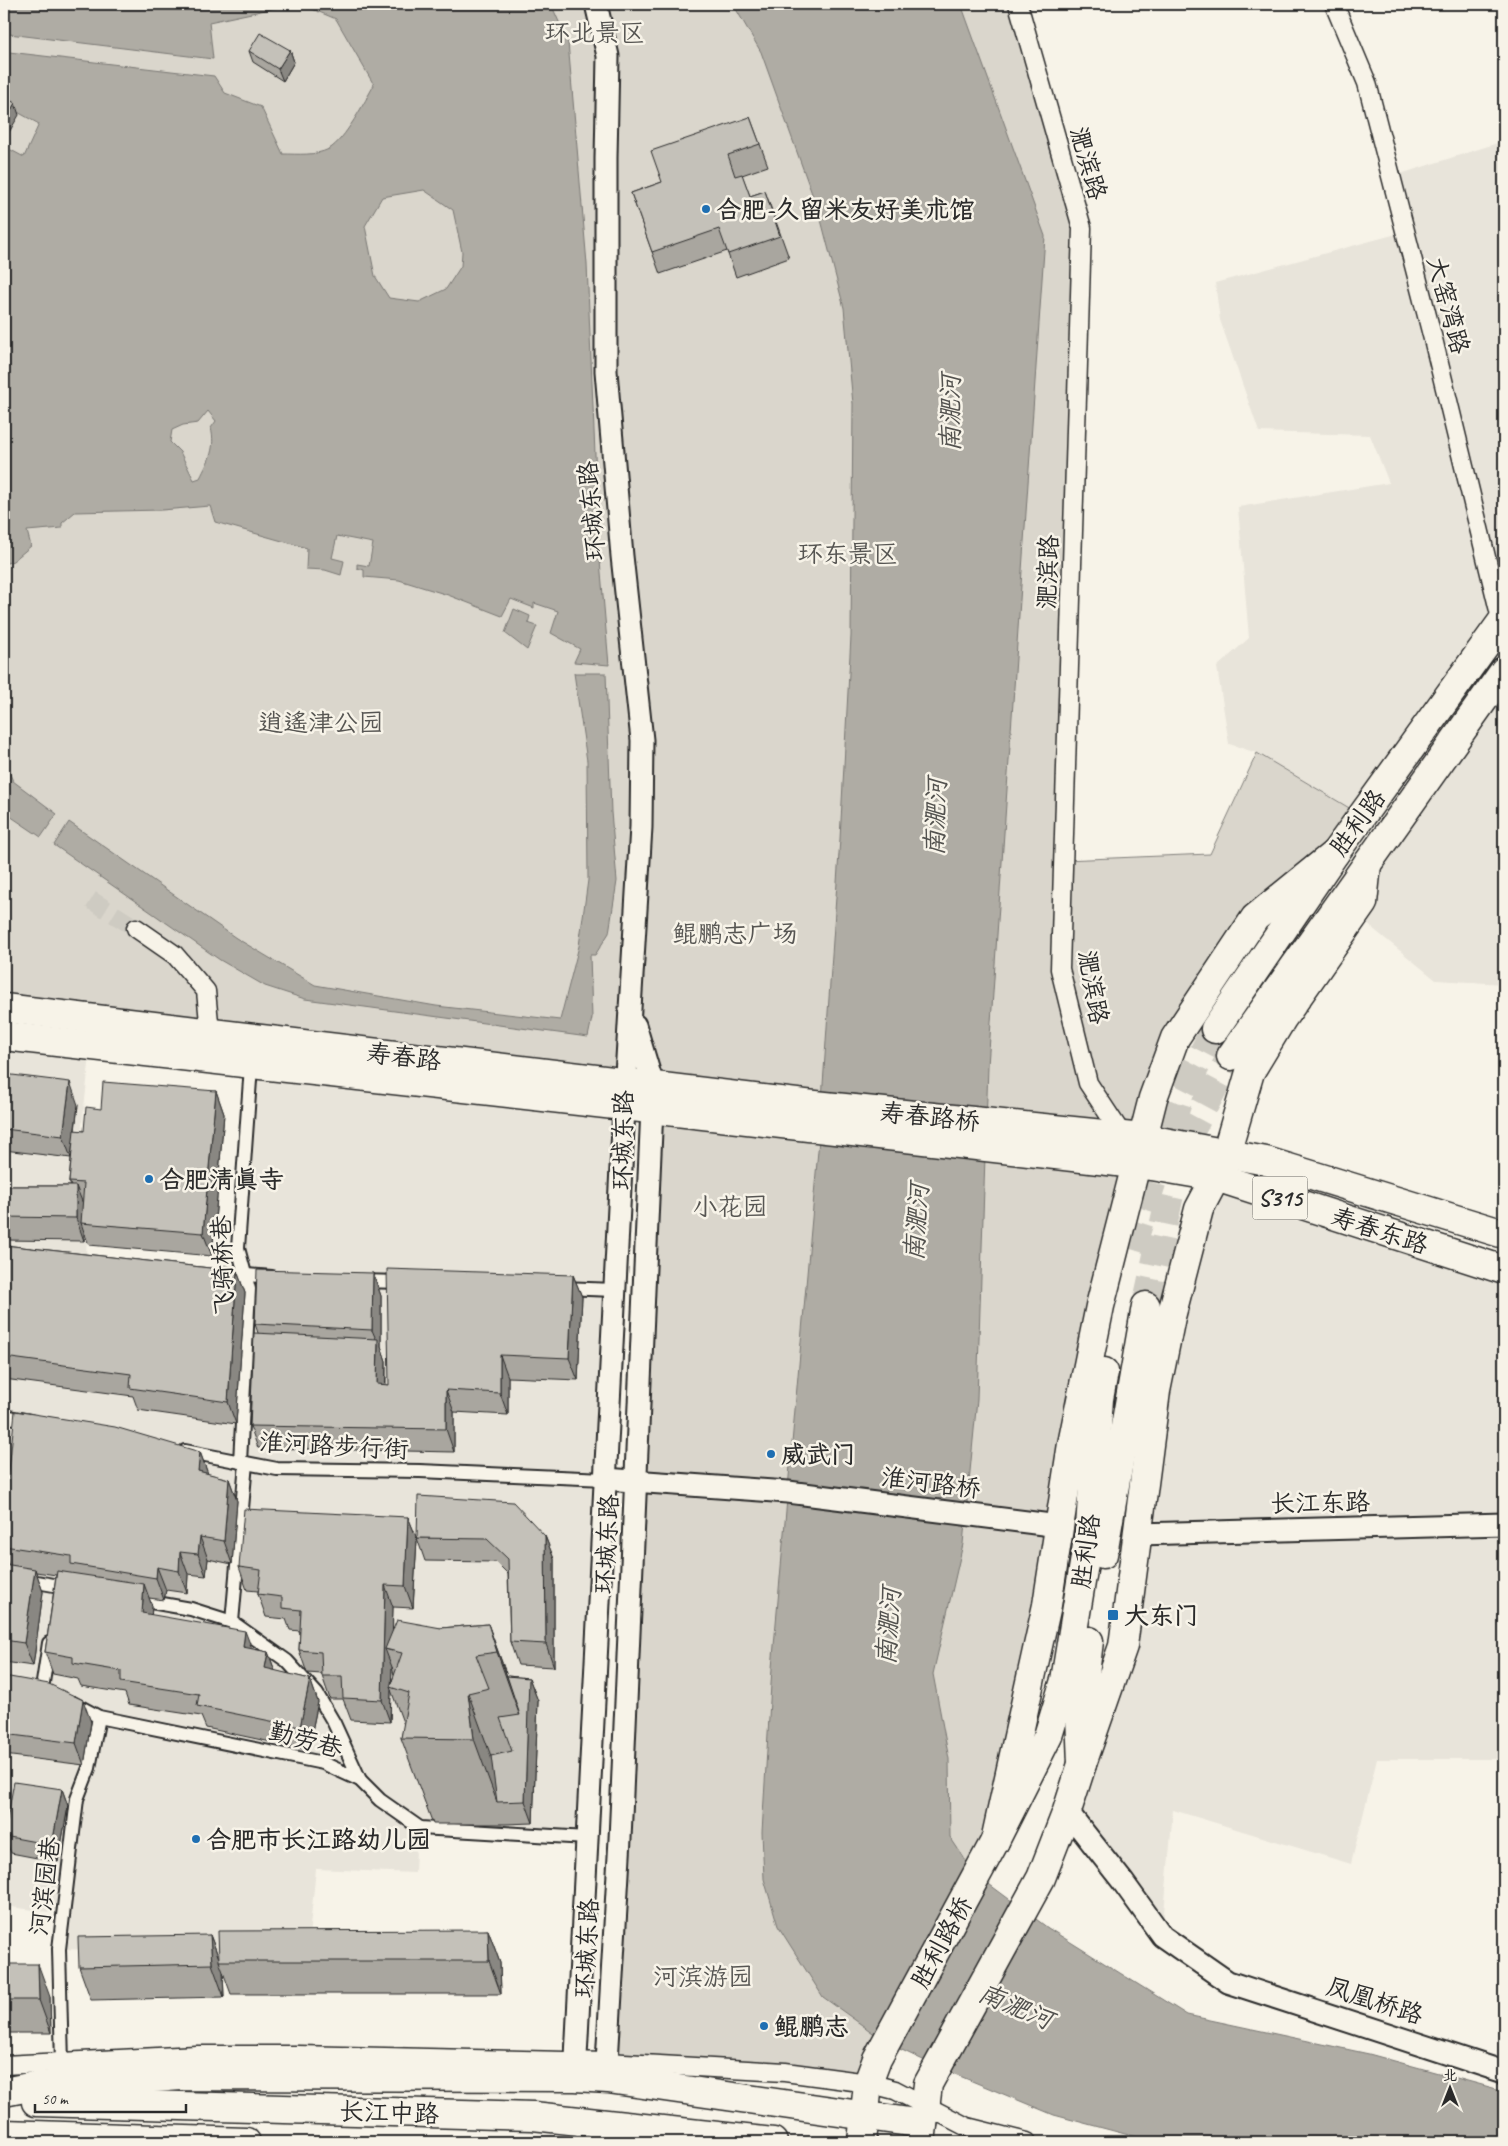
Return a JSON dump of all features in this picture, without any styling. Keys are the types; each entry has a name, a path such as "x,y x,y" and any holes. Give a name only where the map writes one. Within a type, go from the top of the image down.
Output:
{"main road":[{"name":"胜利路","path":"1215,1029 1335,853 1503,621"},
{"name":"胜利路","path":"1231,1056 1504,671"},
{"path":"995,1841 1047,1605 1072,1444 1135,1146 1175,1038 1255,918 1335,853"},
{"path":"1082,1764 1123,1646 1156,1391 1170,1316 1199,1209 1221,1166 1250,1072 1282,1019 1364,903 1367,864"},
{"name":"寿春路","path":"4,1008 210,1032 625,1095"},
{"name":"寿春路","path":"4,1036 251,1066 625,1095 804,1116"},
{"name":"寿春路桥","path":"804,1116 1052,1141"},
{"name":"寿春东路","path":"1052,1141 1135,1146 1221,1166 1504,1270"},
{"name":"寿春东路","path":"1221,1166 1266,1161 1504,1234"},
{"name":"胜利路","path":"995,1841 1048,1736 1065,1680 1090,1527 1099,1399 1112,1320 1131,1249"},
{"name":"胜利路","path":"924,2114 1041,1878 1067,1811 1082,1764 1080,1715 1092,1615 1146,1306"},
{"name":"胜利路桥","path":"863,2129 868,2083 877,2059 995,1841"},
{"path":"4,2092 34,2086 182,2076 575,2069 608,2070 863,2129 924,2114"},
{"name":"长江中路","path":"4,2101 533,2116 773,2142"},
{"path":"4,2134 246,2142"}],"street":[{"name":"环城东路","path":"575,2069 625,1095 632,1014 641,827 642,740 622,556 606,370 608,56 596,4"},
{"name":"淝滨路","path":"1018,4 1082,228 1060,968 1088,1083 1135,1146"},
{"name":"大窑湾路","path":"1334,4 1367,83 1503,621"},
{"path":"136,928 175,955 206,991 210,1032"},
{"name":"环城东路","path":"608,2070 620,1839 652,1098 632,1014"},
{"name":"飞骑桥巷","path":"232,1622 243,1462 248,1289 238,1248 251,1066"},
{"path":"214,1272 282,1277"},
{"path":"350,1280 417,1283"},
{"path":"551,1288 615,1290"},
{"path":"4,1416 18,1424 48,1425"},
{"name":"淮河路步行街","path":"172,1449 278,1469 420,1471 606,1479"},
{"name":"淮河路桥","path":"606,1479 788,1492 1008,1518 1059,1526"},
{"name":"长江东路","path":"1138,1534 1504,1524"},
{"path":"4,1576 57,1591 86,1591"},
{"path":"124,1598 192,1610 232,1622 288,1660 317,1694 334,1723 360,1780"},
{"name":"勤劳巷","path":"50,1633 47,1691 99,1717 323,1763 360,1780 380,1800 420,1828 587,1838"},
{"name":"河滨园巷","path":"62,2063 59,1950 77,1799 89,1768 99,1717"},
{"name":"凤凰桥路","path":"1067,1811 1123,1882 1162,1936 1228,1982 1504,2072"},
{"path":"4,2065 205,2055 298,2055 575,2069"},
{"path":"608,2070 786,2072 868,2083 895,2090 924,2114 1027,2142"}],"shaded area":[{"path":"1504,141 1504,619 1361,815 1257,753 1229,744 1217,667 1249,638 1238,507 1389,483 1370,435 1259,432 1220,320 1215,283 1404,232 1391,177"},
{"path":"1504,671 1504,984 1436,980 1355,914 1367,864"},
{"path":"4,1036 91,1046 73,1206 88,1207 86,1259 244,1275 238,1248 251,1066 624,1108 587,1838 417,1826 415,1873 316,1869 307,1956 59,1949 63,1914 4,1906"},
{"path":"1216,1177 1504,1270 1504,1759 1377,1759 1351,1864 1173,1810 1162,1936 1067,1811 1123,1646 1145,1479"}],"green space":[{"path":"4,4 1018,4 1082,228 1064,860 1210,854 1257,753 1361,815 1255,918 1175,1038 1143,1138 653,1085 632,1015 626,1082 4,1008"},
{"path":"652,1110 1138,1164 995,1841 868,2083 607,2062"}],"water":[{"path":"4,4 294,4 209,22 213,59 9,34"},
{"path":"300,4 551,4 568,42 587,264 599,549 609,665 574,662 580,649 551,633 558,611 534,603 534,608 511,599 502,616 448,595 399,580 364,577 364,570 357,568 357,564 369,566 373,543 337,536 332,558 344,561 341,575 325,570 306,569 307,548 215,522 210,506 162,510 75,512 62,523 62,528 27,531 31,546 13,561 4,564 4,155 9,149 24,157 39,124 5,105 9,52 214,76 225,93 261,107 283,154 312,154 329,149 342,137 374,85 336,19","holes":["424,190 453,210 462,252 461,266 446,289 419,302 389,298 375,276 365,226 382,197","208,411 216,421 211,428 212,448 209,460 200,478 194,480 180,452 170,442 172,430 183,425 198,423"]},
{"name":"南淝河","path":"733,4 961,4 1045,236 988,1066 977,1399 963,1544 933,1674 949,1759 950,1837 974,1873 1048,1928 1187,2015 1369,2054 1504,2091 1504,2142 1155,2142 1054,2115 938,2067 887,2043 823,1997 778,1926 764,1879 762,1832 772,1668 820,1128 840,839 851,636 853,404 844,308 820,216 761,52"},
{"path":"514,609 530,616 528,623 537,626 527,650 505,633"},
{"path":"574,673 606,673 611,812 617,881 609,933 595,955 590,955 592,1018 588,1037 305,999 265,986 220,960 54,845 69,822 236,938 315,985 436,1006 560,1020 579,946 588,880 587,761"},
{"path":"4,761 13,781 57,814 41,837 4,812"}],"building":[{"path":"260,33 290,50 278,69 249,51"},
{"path":"4,97 15,103 4,122"},
{"name":"合肥-久留米友好美术馆","path":"750,117 760,144 728,155 735,176 742,174 750,196 765,191 780,236 728,254 719,229 652,252 631,193 662,182 651,151"},
{"path":"4,1074 70,1082 63,1136 4,1129"},
{"name":"合肥清真寺","path":"103,1082 216,1091 203,1233 81,1223 84,1183 69,1182 74,1130 84,1131 86,1107 101,1109"},
{"path":"4,1186 76,1186 76,1218 4,1217"},
{"path":"4,1245 237,1271 228,1402 130,1388 131,1374 4,1357"},
{"path":"387,1269 573,1275 569,1358 500,1355 500,1393 446,1390 446,1429 250,1426 254,1333 378,1339 377,1384 389,1385"},
{"path":"257,1270 373,1273 372,1330 255,1324"},
{"path":"15,1411 115,1427 200,1452 198,1471 229,1479 224,1541 200,1537 198,1554 180,1552 179,1571 157,1567 156,1578 71,1564 71,1556 4,1546 4,1519"},
{"path":"418,1496 513,1502 545,1536 546,1644 510,1642 508,1559 487,1539 417,1538"},
{"path":"244,1509 408,1517 405,1586 385,1585 382,1700 343,1698 342,1676 322,1676 321,1652 299,1650 301,1610 282,1608 282,1597 258,1594 261,1570 239,1567"},
{"path":"4,1564 35,1569 24,1643 4,1640"},
{"path":"57,1571 144,1584 142,1613 245,1631 243,1647 268,1652 265,1668 310,1679 300,1727 197,1706 199,1694 121,1682 121,1671 73,1663 73,1657 45,1652"},
{"path":"397,1620 441,1628 488,1624 497,1652 476,1655 489,1688 468,1693 474,1739 401,1738 409,1693 390,1687 402,1653 385,1649"},
{"path":"4,1676 49,1684 83,1700 76,1743 4,1734"},
{"path":"507,1676 529,1678 525,1801 497,1802 491,1756 512,1751 500,1718 520,1715"},
{"path":"14,1782 62,1789 52,1845 4,1836"},
{"path":"488,1930 489,1961 219,1961 218,1931"},
{"path":"210,1935 212,1964 79,1967 78,1937"},
{"path":"4,1964 38,1964 39,2000 4,2000"}],"tunnel":[{"path":"91,900 136,928"},
{"path":"1131,1249 1179,1099 1215,1029"},
{"path":"1146,1306 1179,1153 1231,1056"}],"place":[{"name":"合肥-久留米友好美术馆","path":"706,209"},
{"name":"合肥清真寺","path":"149,1179"},
{"name":"威武门","path":"771,1454"},
{"name":"大东门","path":"1113,1615"},
{"name":"合肥市长江路幼儿园","path":"196,1839"},
{"name":"鲲鹏志","path":"764,2026"}],"park label":[{"name":"环北景区","path":"595,32"},
{"name":"环东景区","path":"848,553"},
{"name":"逍遥津公园","path":"321,722"},
{"name":"鲲鹏志广场","path":"735,933"},
{"name":"小花园","path":"730,1206"},
{"name":"河滨游园","path":"703,1976"}]}
